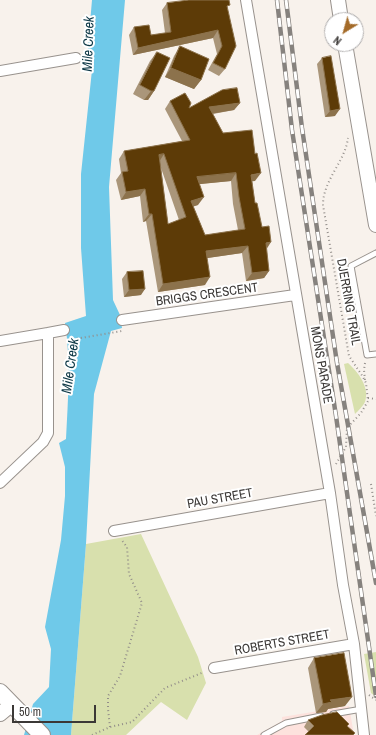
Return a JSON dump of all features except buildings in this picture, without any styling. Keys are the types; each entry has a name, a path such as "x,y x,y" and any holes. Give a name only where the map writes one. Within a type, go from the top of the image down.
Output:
{"main road":[{"path":"338,0 340,12"},
{"path":"346,52 376,225"},
{"path":"0,692 6,709 27,719 42,735"}],"street":[{"name":"MONS PARADE","path":"246,0 295,295 330,493 343,585 354,644 364,735"},
{"path":"0,71 76,58"},
{"name":"BRIGGS CRESCENT","path":"122,320 295,295"},
{"path":"0,341 64,330"},
{"path":"0,484 43,442 48,433 48,333"},
{"name":"PAU STREET","path":"114,531 330,493"},
{"name":"ROBERTS STREET","path":"214,668 354,644"}],"lane":[{"path":"376,253 351,266 367,355 376,354"},
{"path":"264,735 286,723 362,709"}],"path":[{"name":"DJERRING TRAIL","path":"348,132 346,148 327,184 323,205 348,356 366,383 368,398"},
{"path":"66,340 115,332"},
{"path":"366,383 364,370 367,355"},
{"path":"335,467 346,447 347,428 361,413 368,401 368,398 376,399"},
{"path":"370,484 376,516"},
{"path":"110,727 108,696 120,676 142,603 129,574 127,547 114,531"},
{"path":"92,735 110,727 132,722 165,688 214,668"}],"shaded area":[{"path":"349,706 354,735 257,735 282,721 282,717"}],"green space":[{"path":"348,363 359,375 366,391 365,402 355,414 344,364"},
{"path":"141,534 198,657 206,683 187,720 161,702 126,735 71,735 86,544"},
{"path":"376,652 376,697 371,693 364,654"}],"water":[{"name":"Mile Creek","path":"92,0 125,0 109,187 113,300 120,315 122,328 111,331 94,394 86,544 71,735 24,735 33,704 49,687 51,649 45,627 61,540 65,496 65,467 59,443 66,439 68,410 68,352 65,323 86,316 81,248 81,174 92,70 86,70"}],"railway":[{"path":"277,0 292,130 336,416 376,696"},
{"path":"286,0 302,128 337,363 376,583"}]}
